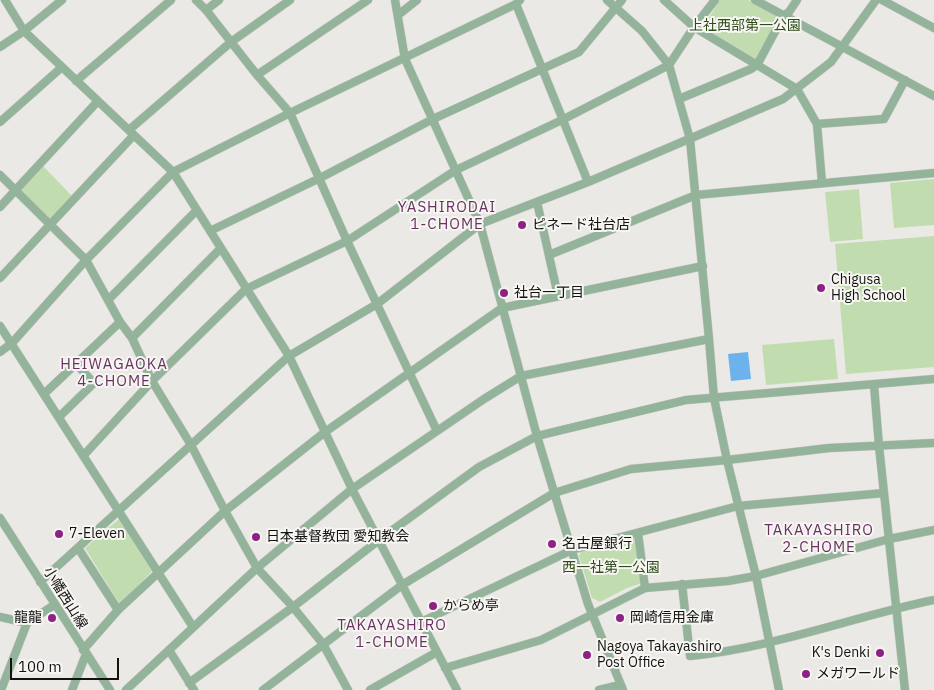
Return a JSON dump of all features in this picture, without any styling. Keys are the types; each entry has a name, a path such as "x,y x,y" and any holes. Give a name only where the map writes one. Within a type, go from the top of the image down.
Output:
{"street":[{"path":"5,0 24,31 173,172 289,356 352,489 457,690"},
{"path":"0,47 24,31 62,0"},
{"path":"76,80 171,0"},
{"path":"196,0 290,113 347,241 437,431"},
{"path":"206,10 219,0"},
{"path":"0,278 50,225 132,132 231,42 290,0"},
{"path":"257,75 368,0"},
{"path":"395,0 405,59 480,224 520,376 554,492 592,614 621,687 599,690"},
{"path":"398,15 417,0"},
{"path":"607,0 642,31 669,65 690,139 714,398 727,460 756,576 779,690"},
{"path":"210,231 320,178 433,119 579,52 622,0"},
{"path":"664,0 694,27 797,89 817,124 822,183"},
{"path":"84,456 152,381 246,289 347,241 456,170 562,120 669,65 694,27 715,0"},
{"path":"755,0 934,96"},
{"path":"679,99 757,65 784,15 789,12 797,0"},
{"path":"40,582 289,356 377,304 480,224 588,182 783,99 831,62 876,0"},
{"path":"882,0 934,28"},
{"path":"0,352 12,343 86,260 173,172 518,2 562,120 588,182"},
{"path":"0,122 62,67"},
{"path":"817,124 884,119 905,80"},
{"path":"0,207 98,101"},
{"path":"549,255 696,195 934,173"},
{"path":"0,175 86,260 120,322 132,338 152,381 191,446 257,568 293,607 323,644 348,690"},
{"path":"537,202 558,296"},
{"path":"108,300 197,210"},
{"path":"132,338 221,248"},
{"path":"72,690 84,652 118,610 225,511 325,432 502,308 703,266"},
{"path":"44,394 120,322"},
{"path":"0,326 193,627"},
{"path":"126,690 257,568 352,489 520,376 709,339"},
{"path":"59,417 94,383 76,364"},
{"path":"169,650 192,687 379,540 479,467 537,436 686,400 934,380"},
{"path":"874,385 905,690"},
{"path":"263,690 402,586 554,492 631,469 830,448 934,443"},
{"path":"421,622 572,550 738,506 884,493"},
{"name":"小幡西山線","path":"0,518 110,690"},
{"path":"445,668 541,640 645,588 728,581 756,576 889,539 934,530"},
{"path":"638,533 645,588"},
{"path":"78,548 118,610"},
{"path":"682,584 690,656 769,642 896,608 934,600"},
{"path":"1,690 27,623 54,605"},
{"path":"0,617 27,623"},
{"path":"370,690 437,652"}],"green space":[{"name":"上社西部第一公園","path":"720,0 748,0 781,18 758,59 754,59 702,28"},
{"path":"43,166 72,196 50,220 21,190"},
{"path":"934,179 934,225 894,228 890,183"},
{"path":"859,189 863,239 830,242 825,192"},
{"path":"934,236 934,367 846,374 835,244"},
{"path":"834,339 838,379 766,385 762,345"},
{"path":"119,519 152,571 120,605 85,548"},
{"name":"西一社第一公園","path":"634,536 636,538 642,583 627,588 600,602 592,598 579,556 581,551"}],"water":[{"path":"748,352 751,379 731,381 728,354"}],"place":[{"name":"ピネード社台店","path":"522,225"},
{"name":"Chigusa High School","path":"821,288"},
{"name":"社台一丁目","path":"504,293"},
{"name":"7-Eleven","path":"59,534"},
{"name":"日本基督教団 愛知教会","path":"256,537"},
{"name":"名古屋銀行","path":"552,544"},
{"name":"からめ亭","path":"433,606"},
{"name":"龍龍","path":"52,618"},
{"name":"岡崎信用金庫","path":"620,618"},
{"name":"K's Denki","path":"880,653"},
{"name":"Nagoya Takayashiro Post Office","path":"587,655"},
{"name":"メガワールド","path":"806,674"}],"district":[{"name":"YASHIRODAI 1-CHOME","path":"447,216"},
{"name":"HEIWAGAOKA 4-CHOME","path":"114,374"},
{"name":"TAKAYASHIRO 2-CHOME","path":"819,540"},
{"name":"TAKAYASHIRO 1-CHOME","path":"392,634"}]}
